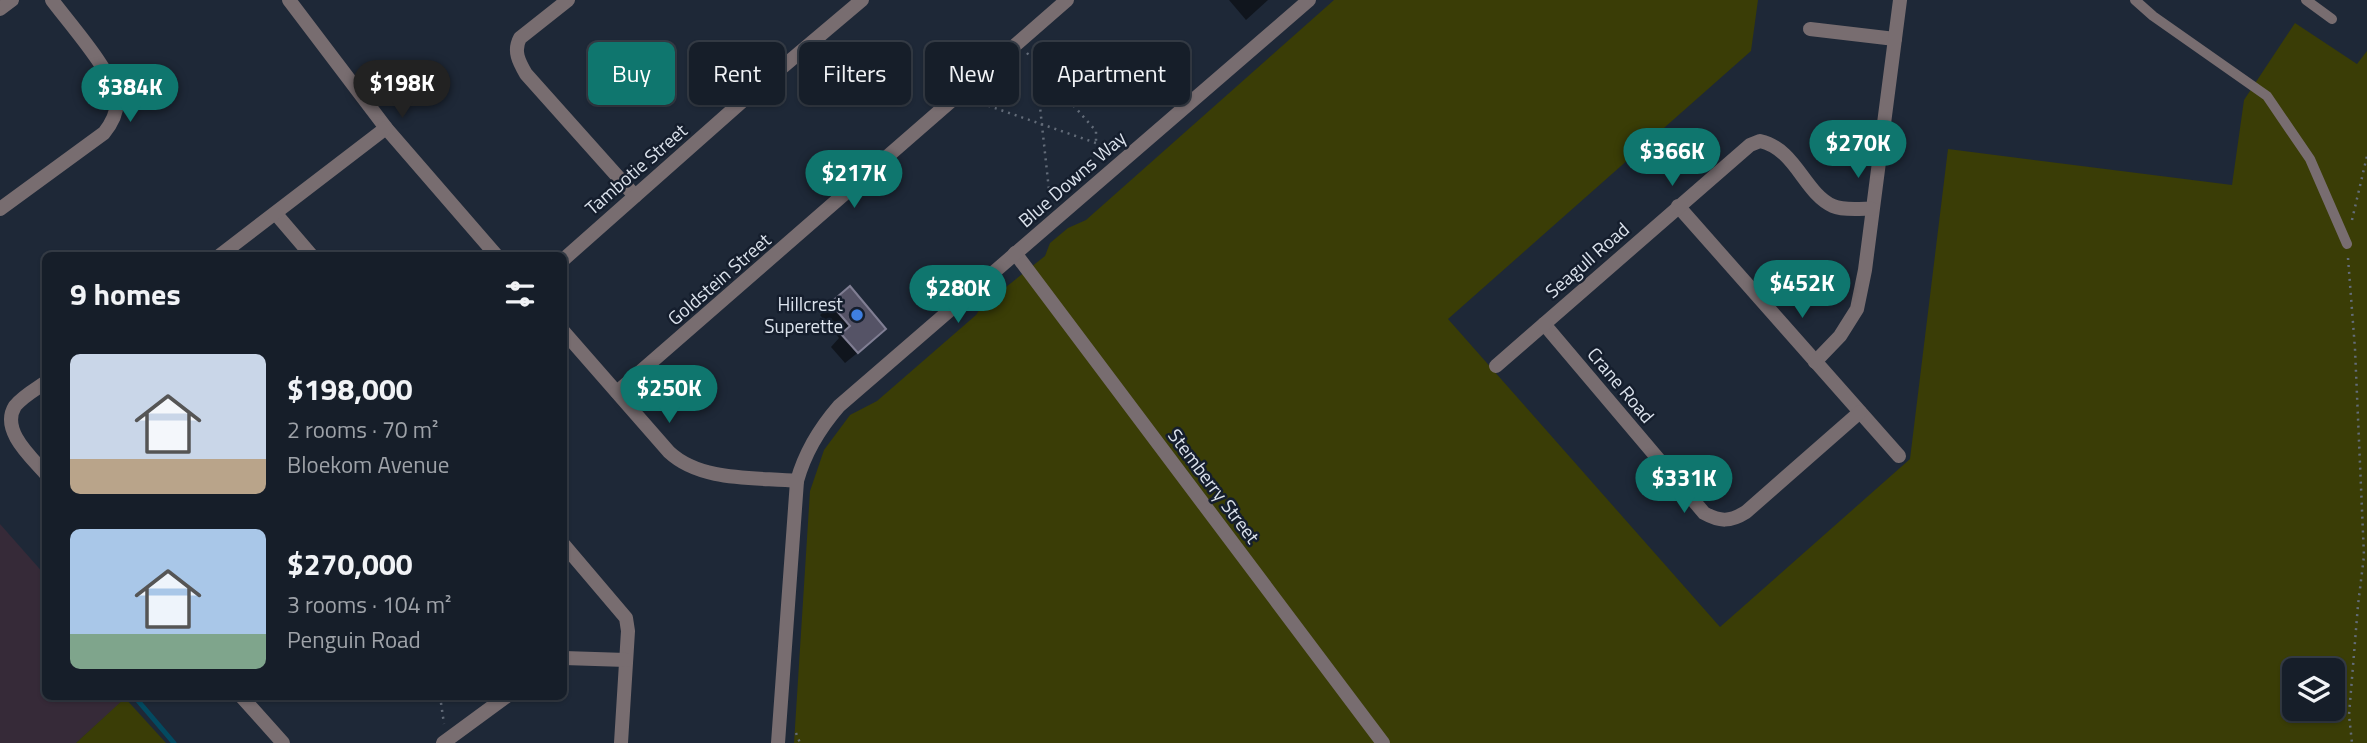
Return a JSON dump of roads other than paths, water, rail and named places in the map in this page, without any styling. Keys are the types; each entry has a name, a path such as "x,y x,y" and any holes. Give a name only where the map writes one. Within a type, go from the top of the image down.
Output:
{"street":[{"path":"0,9 12,0"},
{"path":"0,209 104,133 111,125 116,112 117,100 108,77 52,0"},
{"path":"289,0 386,128 494,252"},
{"path":"568,0 520,38 516,45 518,60 526,75 635,196"},
{"name":"Tambotie Street","path":"567,256 862,0"},
{"name":"Goldstein Street","path":"617,392 1067,0"},
{"name":"Blue Downs Way","path":"778,743 797,481 812,442 824,423 1015,253 1309,0"},
{"path":"1815,362 1840,336 1857,309 1865,271 1900,0"},
{"path":"1810,29 1895,40"},
{"path":"224,252 386,128"},
{"name":"Seagull Road","path":"1496,366 1741,150 1760,141 1780,149 1833,206 1872,209"},
{"path":"1678,206 1899,456"},
{"path":"276,214 309,252"},
{"name":"Stemberry Street","path":"1015,253 1382,743"},
{"name":"Crane Road","path":"1544,324 1704,513 1715,519 1727,521 1746,513 1860,412"},
{"path":"567,334 669,452 694,469 797,481"},
{"path":"42,385 14,407 9,425 13,438 42,470"},
{"path":"567,548 622,612 627,625 621,743"},
{"path":"567,658 626,660"},
{"path":"245,700 284,743"},
{"path":"445,742 502,700"}],"lane":[{"path":"2134,0 2267,96 2310,159 2347,244"},
{"path":"2306,0 2332,19"}],"waterway":[{"path":"137,700 174,743"}],"place":[{"name":"Hillcrest Superette","path":"857,315"}]}
